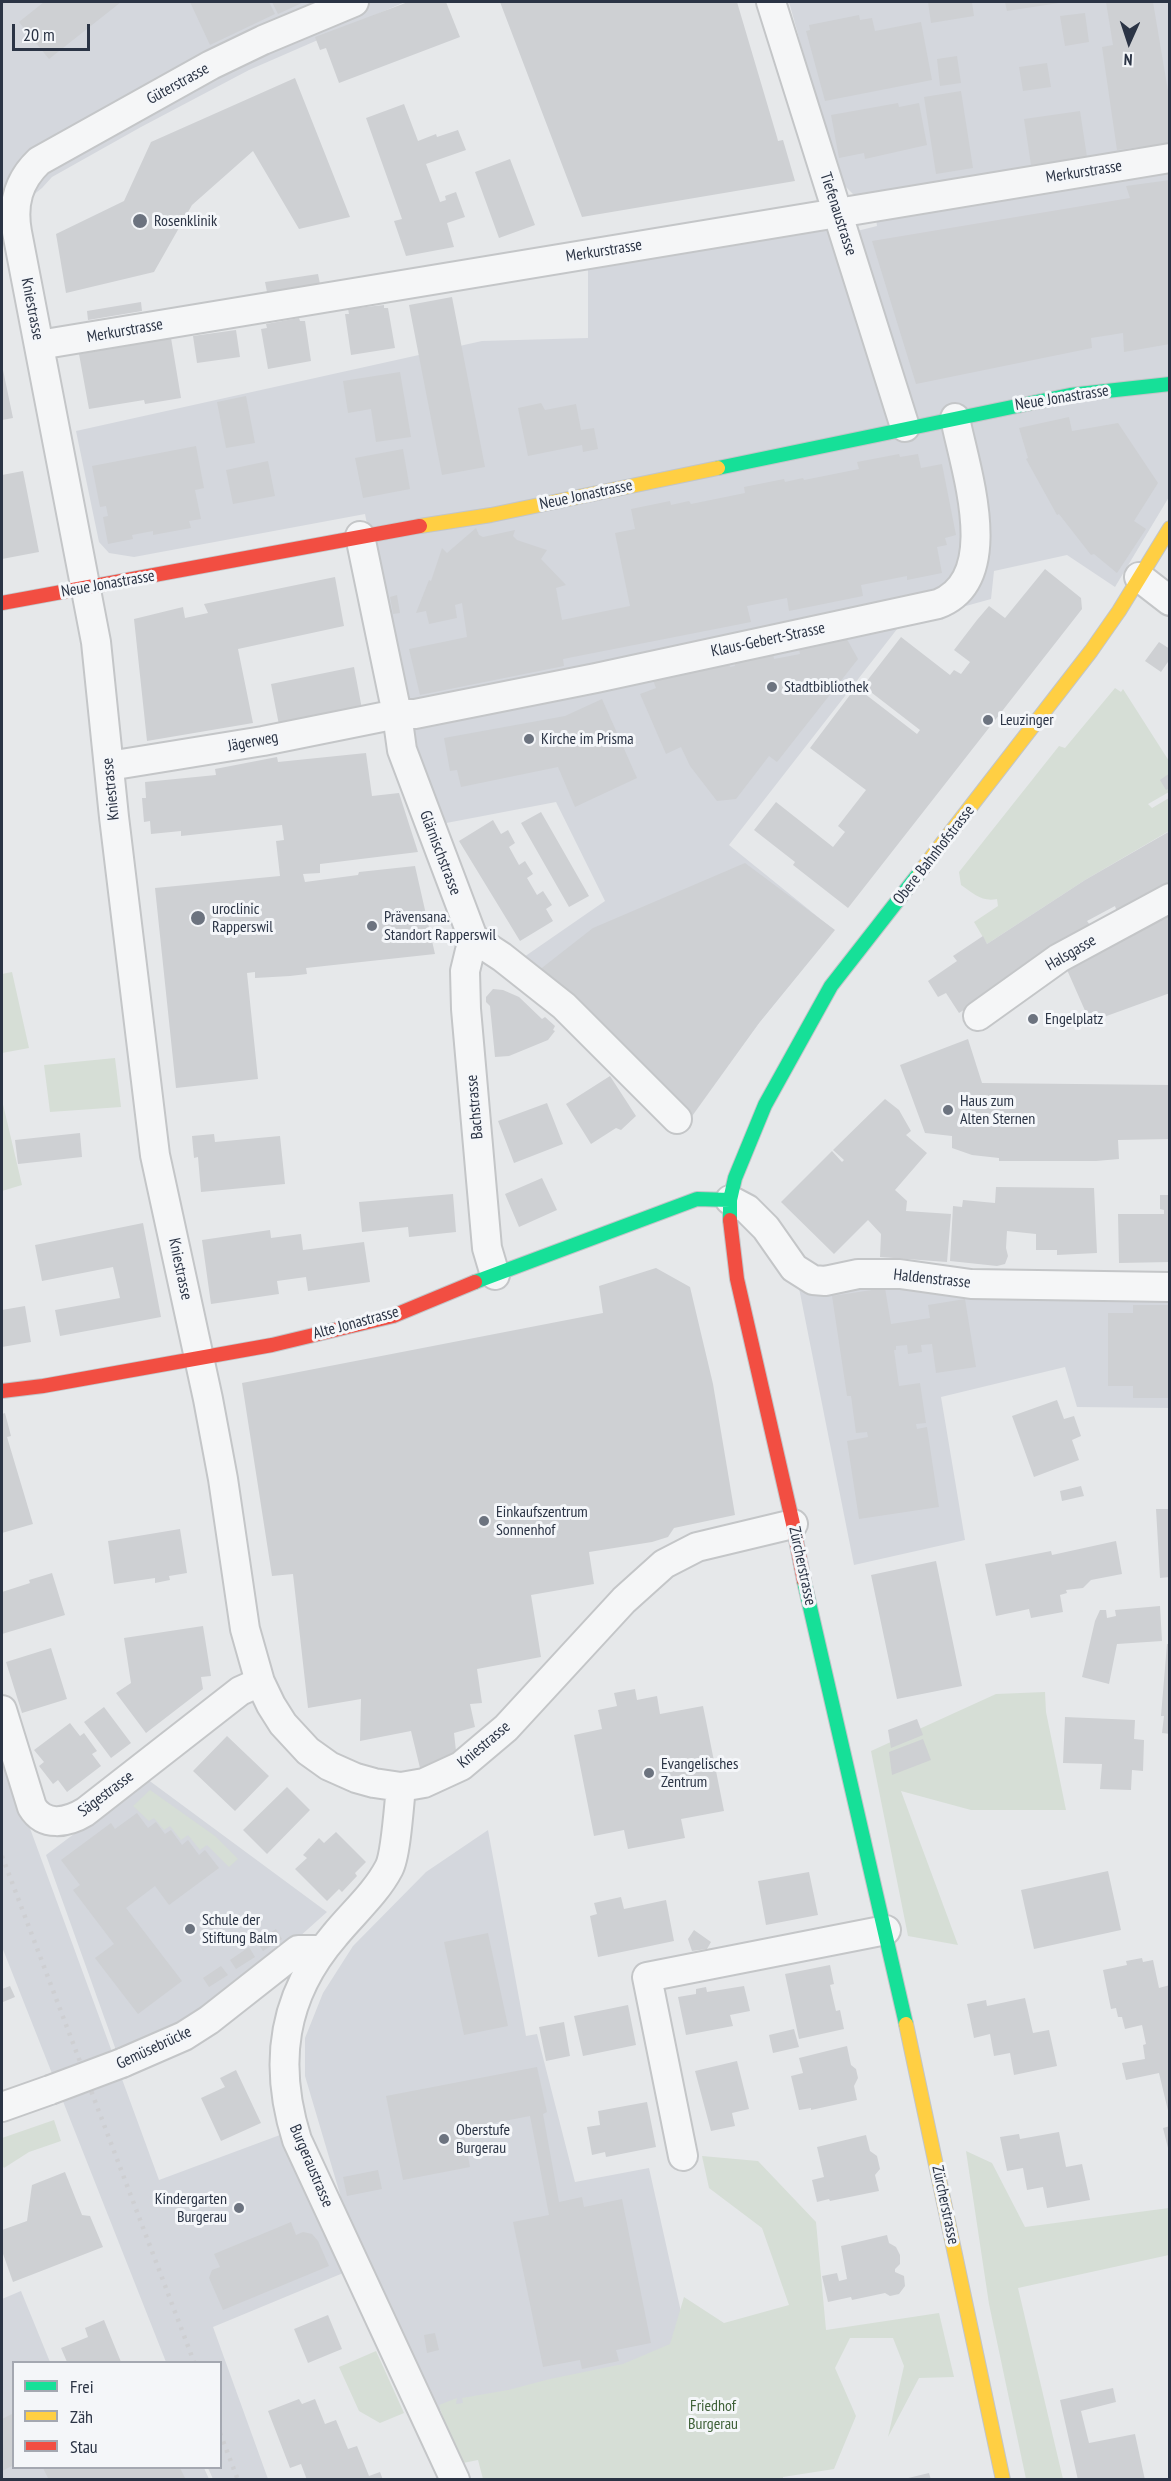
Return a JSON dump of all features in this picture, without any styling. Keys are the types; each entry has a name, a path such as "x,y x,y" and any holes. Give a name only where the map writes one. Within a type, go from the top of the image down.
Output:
{"main road":[{"name":"Neue Jonastrasse","path":"2,603 360,536 501,513 1070,395 1170,384"},
{"name":"Obere Bahnhofstrasse","path":"730,1200 741,1160 765,1105 831,986 1091,651 1170,528"},
{"name":"Alte Jonastrasse","path":"2,1391 43,1386 272,1345 393,1316 697,1199 730,1200"},
{"name":"Zürcherstrasse","path":"730,1200 730,1231 737,1279 804,1582 886,1930 1002,2480"}],"street":[{"name":"Güterstrasse","path":"19,190 24,178 39,161 228,56 354,2"},
{"name":"Tiefenaustrasse","path":"771,2 905,428"},
{"name":"Merkurstrasse","path":"39,345 1170,158"},
{"name":"Kniestrasse","path":"19,190 15,199 15,220 96,642 155,1155 200,1357 223,1479 245,1629 260,1682 283,1724 308,1751 329,1766 356,1778 401,1787 424,1783 461,1766 506,1728 634,1590 669,1561 696,1547 793,1524"},
{"name":"Klaus-Gebert-Strasse","path":"397,714 415,714 596,678 938,604 953,598 964,585 971,571 976,547 971,494 955,418"},
{"name":"Glärnischstrasse","path":"360,536 397,714 402,750 473,938"},
{"path":"1139,578 1170,601"},
{"name":"Jägerweg","path":"109,766 262,741 397,714"},
{"name":"Halsgasse","path":"978,1016 1059,958 1170,898"},
{"path":"473,938 502,957 564,1006 676,1119"},
{"name":"Bachstrasse","path":"473,938 465,971 466,1010 488,1248 495,1275"},
{"name":"Haldenstrasse","path":"730,1200 747,1209 766,1228 794,1268 813,1280 825,1281 858,1274 900,1274 971,1284 1170,1287"},
{"name":"Sägestrasse","path":"2,1710 36,1815 43,1819 61,1822 85,1812 240,1691 260,1682"},
{"name":"Burgeraustrasse","path":"401,1787 391,1865 379,1885 322,1950 296,1999 285,2043 284,2068 288,2112 297,2140 455,2480"},
{"path":"683,2156 647,1977 886,1930"},
{"name":"Gemüsebrücke","path":"2,2107 122,2063 184,2036 209,2020 298,1950 322,1950"}],"shaded area":[{"path":"2,2 405,2 249,70 141,127 52,177 42,188 2,220"},
{"path":"789,2 1169,2 1169,497 1115,587 1067,555 994,571 991,599 901,624 729,845 834,930 759,1023 688,1120 524,957 605,901 556,802 441,824 415,761 365,514 134,557 109,553 99,542 76,431 482,341 588,338 588,263 819,226 837,236 877,226 873,197 853,194 839,180"},
{"path":"873,1280 1169,1293 1169,1408 1077,1407 1065,1367 941,1397 965,1540 854,1565 799,1288"},
{"path":"2,1752 159,2180 280,2135 348,2271 213,2327 268,2479 213,2479 208,2469 222,2469 222,2361 166,2361 2,1947"},
{"name":"Schule der Stiftung Balm","path":"147,1779 327,1912 289,1946 190,2019 117,2053 46,1855"},
{"name":"Oberstufe Burgerau","path":"488,1830 526,2036 537,2034 575,2182 649,2168 693,2366 436,2411 342,2201 305,2076 305,2038 323,1993 353,1946 426,1872"},
{"path":"21,2291 50,2361 12,2361 12,2469 204,2469 209,2479 2,2479 2,2299"}],"green space":[{"path":"1115,688 1121,692 1123,689 1169,761 1169,792 1148,804 1152,808 1169,798 1169,831 1085,880 987,944 974,922 998,906 997,899 978,897 961,885 959,872 1059,746 1065,748"},
{"path":"12,972 29,1048 2,1053 2,974"},
{"path":"115,1058 121,1107 50,1112 44,1065"},
{"path":"2,1100 22,1185 2,1191"},
{"path":"1045,1692 1046,1712 1066,1810 971,1810 901,1791 958,1945 908,1936 871,1751 996,1694"},
{"path":"150,1790 215,1836 238,1859 229,1867 207,1845 200,1850 188,1835 181,1840 170,1826 164,1830 154,1818 149,1821 133,1806"},
{"path":"54,2120 61,2141 29,2152 4,2168 2,2138"},
{"path":"966,2151 992,2163 1025,2227 1169,2208 1169,2255 1018,2288 1063,2479 1026,2479 989,2304"},
{"name":"Friedhof Burgerau","path":"702,2156 758,2161 816,2222 826,2330 939,2313 954,2377 919,2378 888,2437 904,2366 893,2338 850,2338 835,2368 856,2416 834,2469 783,2477 783,2479 483,2479 478,2460 458,2464 439,2405 457,2398 456,2404 463,2403 462,2398 623,2364 670,2344 684,2297 724,2323 789,2305 762,2228 709,2188"},
{"path":"376,2351 404,2413 380,2423 359,2411 339,2367"}],"building":[{"path":"44,2 121,2 49,59 19,22"},
{"path":"190,2 269,2 275,14 210,45"},
{"path":"272,2 304,2 278,14"},
{"path":"408,2 446,2 460,37 339,83 326,48 320,50 315,37"},
{"path":"500,2 737,2 778,141 783,140 795,181 582,217"},
{"path":"928,2 972,2 974,16 931,23"},
{"path":"1005,2 1059,2 1059,3 1007,11"},
{"path":"1106,2 1153,2 1170,103 1170,143 1117,150 1102,47 1113,45"},
{"path":"1085,13 1089,42 1065,46 1060,16"},
{"path":"859,15 860,20 872,18 875,31 921,22 932,80 825,101 806,31 810,30 809,25"},
{"path":"957,56 961,83 940,86 937,59"},
{"path":"1047,63 1051,87 1023,91 1019,67"},
{"path":"295,78 350,217 299,229 253,151 192,205 154,272 66,293 56,234 124,201 151,142"},
{"path":"961,91 973,168 936,174 924,97"},
{"path":"898,103 899,107 919,103 927,145 865,159 864,153 839,158 831,115"},
{"path":"404,104 418,141 436,134 437,137 458,130 466,150 426,164 440,202 446,200 445,196 456,192 465,217 447,223 454,247 406,256 394,221 402,219 366,118"},
{"path":"1080,111 1087,157 1031,165 1024,119"},
{"path":"510,159 535,225 499,238 475,172"},
{"path":"1170,180 1170,344 1124,352 1123,333 1091,338 1092,348 916,384 872,241 1130,198 1126,186"},
{"path":"318,274 320,284 267,292 265,282"},
{"path":"452,297 485,467 442,475 409,305"},
{"path":"141,302 142,311 88,320 87,311"},
{"path":"384,305 384,308 388,308 395,348 351,355 345,314 349,314 348,309"},
{"path":"299,318 300,321 305,321 311,361 268,369 261,329 267,328 266,324"},
{"path":"236,330 240,357 197,363 193,336"},
{"path":"171,338 181,398 145,404 144,400 89,409 79,354"},
{"path":"2,365 13,418 2,420"},
{"path":"400,372 411,437 376,442 371,409 348,413 343,381"},
{"path":"246,396 255,443 226,448 217,402"},
{"path":"541,403 545,410 576,404 581,430 594,428 598,449 583,452 582,445 528,456 518,408"},
{"path":"1069,417 1072,431 1118,423 1158,483 1134,521 1146,529 1117,573 1094,554 1091,555 1059,514 1057,515 1026,459 1028,458 1019,428"},
{"path":"196,446 204,488 195,490 201,519 189,521 191,528 153,535 153,531 132,535 133,539 108,544 103,517 108,516 106,506 100,507 92,466"},
{"path":"403,449 410,489 363,498 355,458"},
{"path":"899,454 900,457 918,454 921,468 942,464 956,535 945,538 947,545 937,547 942,573 907,580 907,576 861,585 863,596 789,611 787,598 747,606 751,622 563,659 564,666 420,695 409,649 467,637 462,603 455,605 457,618 429,624 426,611 416,613 429,580 431,581 442,548 447,553 476,528 479,535 483,537 515,530 513,536 517,540 547,550 541,559 566,585 556,588 562,620 630,606 615,533 635,529 631,509 670,501 671,505 689,501 691,504 745,493 744,487 784,479 785,482 803,478 804,480 859,469 857,462"},
{"path":"268,461 275,496 233,504 226,470"},
{"path":"23,471 39,552 2,559 2,475"},
{"path":"1045,569 1081,598 1082,609 848,908 793,865 795,862 754,830 776,802 833,847 845,832 838,826 866,790 810,748 856,687 917,734 920,730 863,686 901,637 950,675 954,670 961,674 970,662 954,650 977,620 989,606 1005,618"},
{"path":"335,577 344,626 238,649 253,723 147,741 134,619 183,607 185,618 208,613 204,604"},
{"path":"397,595 400,613 393,614 390,597"},
{"path":"844,634 858,659 777,762 769,756 736,799 717,801 690,766 681,747 666,754 640,694 656,688 650,672 728,656 730,667 735,666 734,659 773,652 774,659 800,654 798,643"},
{"path":"1159,642 1170,649 1170,659 1161,672 1145,661"},
{"path":"354,667 362,709 279,725 271,684"},
{"path":"602,699 637,778 575,807 558,767 461,787 457,770 450,771 444,738 565,716"},
{"path":"366,753 372,796 399,793 418,852 320,864 320,873 303,874 305,882 358,875 359,872 415,866 435,954 306,968 307,974 290,976 255,978 255,972 247,973 258,1079 176,1088 155,888 280,876 276,841 284,840 282,825 181,836 181,831 151,834 150,821 144,822 142,798 146,798 145,782 216,775 215,769 277,757 278,762"},
{"path":"1170,773 1170,788 1166,790 1160,780"},
{"path":"541,812 589,896 569,907 521,823"},
{"path":"493,820 501,834 508,830 515,843 509,847 519,865 525,861 533,874 527,878 537,895 543,891 552,905 546,909 553,921 520,941 459,841"},
{"path":"1170,831 1170,888 1118,915 1115,906 1087,921 1093,929 959,1013 946,993 938,997 928,981 957,961 953,956 983,936 987,944 1085,880"},
{"path":"745,863 835,930 759,1023 690,1119 538,971 593,928"},
{"path":"1170,908 1170,993 1090,1022 1064,963"},
{"path":"493,989 503,990 519,997 542,1019 545,1017 555,1026 553,1030 555,1031 548,1040 509,1056 495,1057 490,1006 486,1002 486,997"},
{"path":"968,1039 982,1083 1170,1085 1170,1139 1118,1140 1119,1159 1096,1161 999,1161 999,1158 972,1155 952,1148 952,1136 925,1133 900,1065"},
{"path":"610,1076 636,1116 621,1130 616,1128 591,1144 566,1104"},
{"path":"885,1099 899,1110 911,1131 906,1135 927,1153 895,1190 907,1201 906,1211 951,1214 947,1262 880,1257 881,1234 868,1220 834,1254 781,1202 832,1151 842,1162 844,1160 833,1150"},
{"path":"547,1103 563,1144 514,1163 498,1121"},
{"path":"80,1133 82,1157 18,1164 15,1140"},
{"path":"214,1134 215,1142 280,1136 285,1184 201,1192 198,1157 194,1158 192,1136"},
{"path":"542,1178 557,1210 519,1227 505,1194"},
{"path":"996,1187 1094,1188 1097,1253 1057,1255 1057,1250 1036,1250 1036,1234 1007,1231 1008,1256 1005,1264 997,1266 950,1261 953,1206 962,1207 963,1200 995,1203"},
{"path":"453,1194 456,1232 409,1237 408,1227 362,1232 359,1202"},
{"path":"1160,1195 1170,1195 1170,1262 1119,1263 1118,1214 1164,1214 1164,1210 1160,1209"},
{"path":"143,1223 161,1317 60,1336 55,1310 120,1298 113,1267 42,1281 35,1245"},
{"path":"270,1230 271,1238 301,1234 303,1250 364,1242 370,1282 308,1291 306,1277 277,1281 279,1294 211,1304 202,1240"},
{"name":"Einkaufszentrum Sonnenhof","path":"656,1268 690,1287 713,1384 735,1515 674,1528 668,1537 652,1542 589,1552 594,1584 531,1595 541,1657 477,1669 482,1703 470,1704 475,1727 454,1733 457,1760 420,1768 411,1731 360,1741 361,1699 308,1708 293,1574 272,1576 242,1383 603,1313 599,1286"},
{"path":"885,1288 891,1324 930,1318 928,1305 965,1299 976,1367 936,1373 932,1344 921,1345 922,1352 908,1354 907,1345 896,1346 894,1350 899,1386 920,1383 926,1423 916,1424 917,1429 927,1427 939,1507 859,1519 847,1441 868,1437 867,1432 856,1433 851,1396 847,1396 832,1296"},
{"path":"1133,1305 1170,1305 1170,1398 1133,1398 1133,1386 1108,1386 1108,1313 1133,1313"},
{"path":"25,1306 31,1342 2,1347 2,1310"},
{"path":"1057,1400 1064,1419 1074,1416 1081,1436 1072,1440 1079,1460 1034,1477 1012,1416"},
{"path":"5,1413 11,1436 7,1437 33,1524 2,1533 2,1414"},
{"path":"1081,1486 1084,1496 1062,1501 1060,1491"},
{"path":"1156,1509 1170,1509 1170,1577 1160,1578"},
{"path":"180,1529 187,1573 169,1576 170,1580 155,1583 155,1578 114,1584 108,1541"},
{"path":"1116,1541 1122,1574 1091,1580 1083,1588 1066,1590 1067,1593 1060,1595 1063,1612 1031,1618 1029,1609 996,1616 985,1564 1051,1551 1052,1555"},
{"path":"936,1561 962,1686 897,1699 871,1575"},
{"path":"52,1573 65,1615 2,1634 2,1592"},
{"path":"1160,1606 1162,1641 1117,1644 1109,1684 1082,1677 1095,1621 1100,1610 1106,1610 1107,1618 1116,1616 1115,1610"},
{"path":"203,1626 211,1676 201,1677 203,1689 146,1733 116,1693 131,1683 124,1638"},
{"path":"1167,1644 1170,1644 1170,1734 1162,1733 1164,1716 1161,1716"},
{"path":"51,1648 67,1699 22,1713 6,1662"},
{"name":"Evangelisches Zentrum","path":"635,1689 637,1700 657,1696 660,1714 703,1706 724,1811 681,1819 685,1838 628,1849 624,1830 594,1836 574,1735 602,1729 598,1710 617,1706 614,1693"},
{"path":"104,1707 131,1743 111,1758 84,1722"},
{"path":"1065,1717 1135,1720 1134,1739 1144,1740 1143,1771 1132,1770 1131,1790 1100,1789 1102,1764 1063,1763"},
{"path":"917,1719 923,1735 891,1748 888,1730"},
{"path":"70,1723 80,1736 84,1733 97,1751 92,1754 101,1766 67,1792 58,1780 53,1784 39,1766 44,1762 34,1750"},
{"path":"227,1736 269,1776 235,1811 193,1771"},
{"path":"923,1739 931,1760 892,1775 889,1752"},
{"path":"287,1787 310,1810 267,1854 243,1830"},
{"path":"137,1813 148,1828 156,1822 165,1834 171,1830 182,1845 188,1840 199,1855 205,1850 219,1868 169,1905 155,1886 126,1908 182,1981 138,2014 95,1958 114,1944 73,1890 80,1885 61,1860 111,1823 115,1829"},
{"path":"336,1832 366,1862 342,1892 339,1889 327,1901 295,1869 307,1858 303,1855 319,1838 324,1843"},
{"path":"1108,1871 1121,1930 1034,1949 1021,1890"},
{"path":"809,1872 818,1915 766,1925 758,1881"},
{"path":"621,1897 624,1909 666,1900 674,1941 598,1957 590,1916 597,1914 594,1903"},
{"path":"276,1929 282,1939 263,1951 257,1942"},
{"path":"694,1930 711,1942 707,1949 692,1951 688,1939"},
{"path":"488,1933 508,2026 464,2035 444,1942"},
{"path":"249,1947 255,1957 236,1969 230,1960"},
{"path":"1142,1958 1143,1962 1153,1960 1159,1988 1170,1985 1170,2119 1159,2073 1126,2080 1122,2063 1145,2059 1143,2045 1146,2044 1142,2025 1125,2029 1122,2017 1118,2017 1116,2008 1111,2009 1103,1970 1127,1965 1126,1961"},
{"path":"830,1965 834,1984 830,1985 836,2011 840,2010 844,2029 799,2039 785,1974"},
{"path":"221,1966 228,1975 209,1987 203,1978"},
{"path":"10,1986 15,1997 3,2002 2,1989"},
{"path":"744,1986 750,2011 730,2015 733,2026 686,2035 678,1997 696,1994 696,1989 706,1987 707,1992"},
{"path":"1025,1998 1033,2033 1049,2030 1057,2066 1014,2075 1010,2053 994,2056 990,2034 974,2038 967,2004 986,2000 987,2006"},
{"path":"628,2005 636,2045 583,2056 574,2016"},
{"path":"564,2022 570,2056 546,2061 539,2027"},
{"path":"794,2029 799,2047 773,2053 769,2035"},
{"path":"847,2046 851,2065 856,2069 858,2078 854,2086 857,2100 811,2110 811,2108 799,2110 791,2076 803,2073 799,2058"},
{"path":"737,2061 749,2109 732,2113 735,2126 711,2131 695,2071"},
{"path":"537,2067 547,2112 543,2114 559,2202 582,2197 584,2207 622,2199 651,2343 616,2350 619,2361 582,2369 580,2360 543,2367 513,2222 549,2215 530,2116 463,2129 470,2167 403,2180 386,2096"},
{"path":"236,2070 261,2123 221,2141 201,2098 225,2087 220,2078"},
{"path":"647,2102 656,2147 606,2157 605,2152 592,2155 587,2127 600,2125 598,2111"},
{"path":"1170,2126 1170,2152 1169,2152 1163,2128"},
{"path":"1059,2132 1066,2167 1082,2164 1090,2200 1047,2208 1043,2187 1027,2190 1023,2168 1007,2171 1000,2137 1019,2134 1020,2139"},
{"path":"866,2135 870,2151 877,2156 880,2169 875,2175 879,2191 817,2202 812,2180 824,2177 817,2147"},
{"path":"378,2170 382,2189 347,2196 343,2177"},
{"path":"65,2172 82,2215 90,2216 103,2247 13,2282 2,2251 2,2230 27,2221 32,2185"},
{"path":"291,2222 296,2235 303,2232 312,2234 318,2241 329,2266 223,2310 209,2278 212,2270 220,2267 214,2254"},
{"path":"887,2235 889,2243 896,2247 900,2255 900,2264 895,2272 904,2276 905,2286 899,2294 890,2296 885,2293 828,2302 822,2276 837,2273 839,2281 847,2279 841,2246"},
{"path":"328,2315 342,2349 308,2363 294,2329"},
{"path":"104,2320 121,2361 67,2361 61,2348 88,2337 85,2328"},
{"path":"435,2333 439,2350 427,2353 424,2335"},
{"path":"1113,2388 1116,2402 1081,2411 1089,2443 1135,2434 1145,2480 1078,2480 1060,2400"},
{"path":"299,2399 302,2404 315,2399 325,2424 336,2420 348,2449 357,2446 369,2476 380,2472 383,2480 307,2480 301,2464 290,2468 268,2411"},
{"path":"12,2414 12,2466 2,2471 2,2419"},
{"path":"44,2469 180,2469 186,2480 49,2480"},
{"path":"929,2473 931,2480 904,2480 904,2479"}],"railway":[{"path":"2,1856 194,2361"},
{"path":"222,2438 238,2480"}],"traffic: fast":[{"path":"718,468 1070,395 1170,384"},
{"path":"730,1220 730,1200 735,1178 765,1105 831,986 920,872"},
{"path":"475,1282 697,1199 730,1200"},
{"path":"804,1581 906,2024"}],"traffic: slow":[{"path":"420,526 491,515 718,468"},
{"path":"920,872 1091,651 1119,611 1170,528"},
{"path":"906,2024 1003,2480"}],"traffic: jam":[{"path":"2,603 420,526"},
{"path":"730,1220 737,1279 804,1581"},
{"path":"2,1391 43,1386 272,1345 393,1316 475,1282"}],"place":[{"name":"Rosenklinik","path":"140,221"},
{"name":"Stadtbibliothek","path":"772,687"},
{"name":"Leuzinger","path":"988,720"},
{"name":"Kirche im Prisma","path":"529,739"},
{"name":"uroclinic Rapperswil","path":"198,918"},
{"name":"Prävensana. Standort Rapperswil","path":"372,926"},
{"name":"Engelplatz","path":"1033,1019"},
{"name":"Haus zum Alten Sternen","path":"948,1110"},
{"name":"Einkaufszentrum Sonnenhof","path":"484,1521"},
{"name":"Evangelisches Zentrum","path":"649,1773"},
{"name":"Schule der Stiftung Balm","path":"190,1929"},
{"name":"Oberstufe Burgerau","path":"444,2139"},
{"name":"Kindergarten Burgerau","path":"239,2208"}]}
